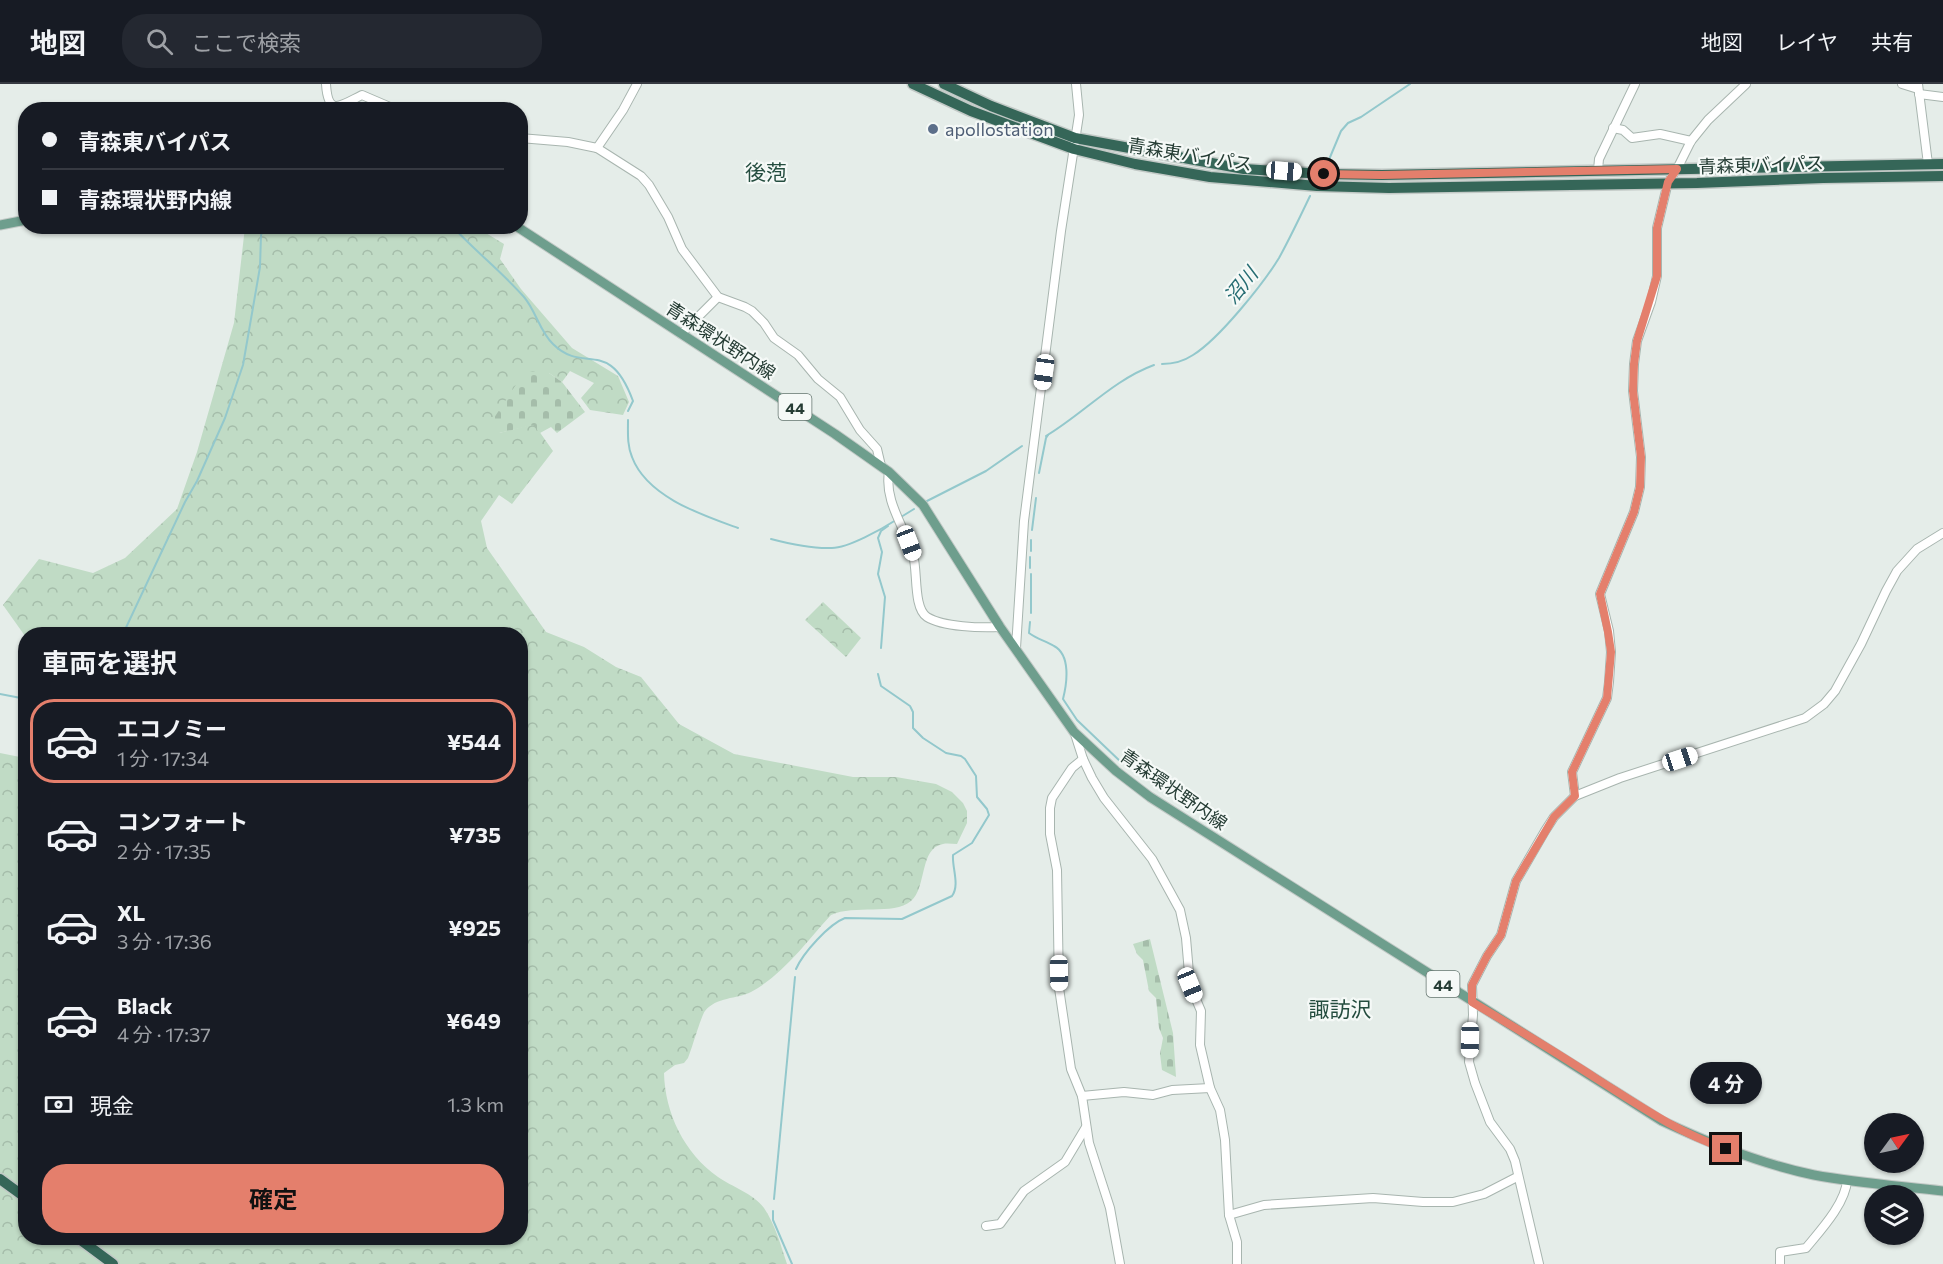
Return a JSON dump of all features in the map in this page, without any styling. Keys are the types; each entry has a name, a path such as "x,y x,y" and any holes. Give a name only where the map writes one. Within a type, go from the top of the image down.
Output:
{"highway":[{"name":"青森東バイパス","path":"913,84 971,111 1074,149 1136,164 1210,177 1317,186 1389,188 1943,176"},
{"name":"青森東バイパス","path":"944,84 992,106 1075,138 1244,169 1382,175 1943,164"},
{"path":"0,1179 18,1192"},
{"path":"87,1245 113,1264"}],"main road":[{"path":"0,225 18,222"},
{"name":"青森環状野内線","path":"528,234 885,469 923,505 1000,627 1074,732 1116,771 1150,797 1662,1121 1708,1143 1779,1167 1847,1180 1943,1191"}],"street":[{"path":"326,84 328,102"},
{"path":"597,148 623,110 637,84"},
{"path":"1016,648 1024,521 1061,231 1079,115 1076,84"},
{"path":"1598,170 1599,159 1635,84"},
{"path":"1575,796 1572,772 1607,698 1609,682 1611,652 1600,594 1634,512 1640,487 1641,457 1633,391 1634,364 1637,341 1657,276 1657,228 1668,182 1690,141 1707,120 1746,84"},
{"path":"1902,84 1943,97"},
{"path":"1918,89 1928,164"},
{"path":"347,102 362,95 378,102"},
{"path":"1613,128 1623,130 1632,138 1660,134 1690,141"},
{"path":"528,139 568,142 597,148 641,176 650,185 682,249 718,297 752,311 774,338 798,355 818,379 840,397 860,430 877,449 885,469 890,499 913,554 921,611 928,617 960,626 1000,627"},
{"path":"681,334 718,297"},
{"path":"1539,1264 1515,1161 1510,1149 1490,1122 1474,1083 1469,1062 1473,1015 1472,985 1501,935 1516,881 1554,817 1575,796 1620,778 1805,718 1824,704 1861,644 1897,571 1917,549 1943,533"},
{"path":"1074,732 1083,759 1104,798 1152,859 1180,910 1186,938 1190,985 1201,1011 1200,1045 1210,1088 1220,1110 1225,1140 1229,1215 1237,1242 1237,1264"},
{"path":"1083,759 1072,768 1052,798 1050,808 1050,834 1057,870 1060,999 1071,1069 1082,1096 1086,1127 1115,1228 1120,1264"},
{"path":"1082,1096 1124,1092 1153,1095 1172,1090 1210,1088"},
{"path":"986,1226 1000,1224 1024,1191 1065,1162 1086,1127"},
{"path":"1229,1215 1264,1205 1373,1198 1423,1202 1462,1200 1484,1194 1517,1177"},
{"path":"1780,1264 1780,1252 1806,1248 1824,1226 1846,1190 1847,1180"}],"green space":[{"path":"244,234 488,234 504,244 500,259 521,289 572,348 618,376 629,402 623,415 590,410 581,398 594,383 570,371 562,382 549,373 499,433 534,424 553,451 512,504 499,495 481,521 487,548 546,632 584,647 616,667 641,677 679,724 734,754 853,777 896,777 936,784 952,792 963,803 967,811 967,823 957,844 943,844 935,847 930,853 916,895 911,901 894,908 851,910 831,915 794,957 763,985 751,992 710,1006 703,1014 688,1058 684,1063 675,1065 664,1073 668,1103 686,1144 695,1156 718,1177 754,1198 764,1208 775,1228 787,1264 0,1264 0,753 18,757 18,1245 528,1245 528,627 19,627 3,605 39,559 93,573 125,558 177,509 197,452 234,323"},
{"path":"525,371 549,373 562,382 585,412 557,433 551,427 540,433 533,425 499,433 490,424"},
{"path":"823,602 861,638 846,657 805,620"},
{"path":"1150,939 1173,1033 1176,1077 1162,1070 1160,1054 1163,1038 1159,1028 1156,998 1149,991 1143,960 1137,954 1133,944"}],"waterway":[{"name":"沼川","path":"1328,162 1341,131 1348,123 1361,117 1410,84"},
{"name":"沼川","path":"1162,364 1178,362 1193,355 1215,337 1240,310 1279,258 1310,196"},
{"path":"126,627 225,418 243,365 260,267 261,234"},
{"path":"460,234 524,297 553,344 564,353 596,360 615,369 624,381 633,401 628,411"},
{"name":"沼川","path":"1046,436 1125,379 1154,365"},
{"path":"628,420 630,452 639,471 650,483 677,503 738,528"},
{"path":"1039,473 1048,435"},
{"name":"沼川","path":"927,501 986,471 1022,446"},
{"path":"1032,530 1036,498"},
{"name":"沼川","path":"901,517 914,509"},
{"path":"771,539 809,547 839,547 865,537 896,520"},
{"path":"881,648 885,597 878,574 882,552 878,538 881,531 888,526"},
{"path":"1031,540 1031,551"},
{"path":"1030,557 1030,568"},
{"path":"1031,574 1031,613"},
{"path":"1030,622 1029,633 1054,646 1063,656 1066,670 1063,699 1077,720 1122,763"},
{"path":"796,969 817,940 845,918 902,919 952,896 956,882 953,855 972,843 989,815 977,797 976,776 965,759 946,753 923,738 913,728 913,712 910,706 881,686 878,674"},
{"path":"0,694 18,697"},
{"path":"774,1199 795,977"},
{"path":"773,1211 773,1220 792,1264"}],"place":[{"name":"apollostation","path":"933,129"}],"district":[{"name":"後萢","path":"766,171"},
{"name":"諏訪沢","path":"1340,1008"}],"route":[{"path":"1324,174 1382,175 1677,169 1668,182 1657,228 1657,276 1651,302 1637,341 1634,364 1633,391 1641,457 1640,487 1634,512 1600,594 1611,652 1607,698 1572,772 1575,796 1554,817 1516,881 1501,935 1472,985 1472,1002 1597,1078 1662,1121 1726,1149"}]}
